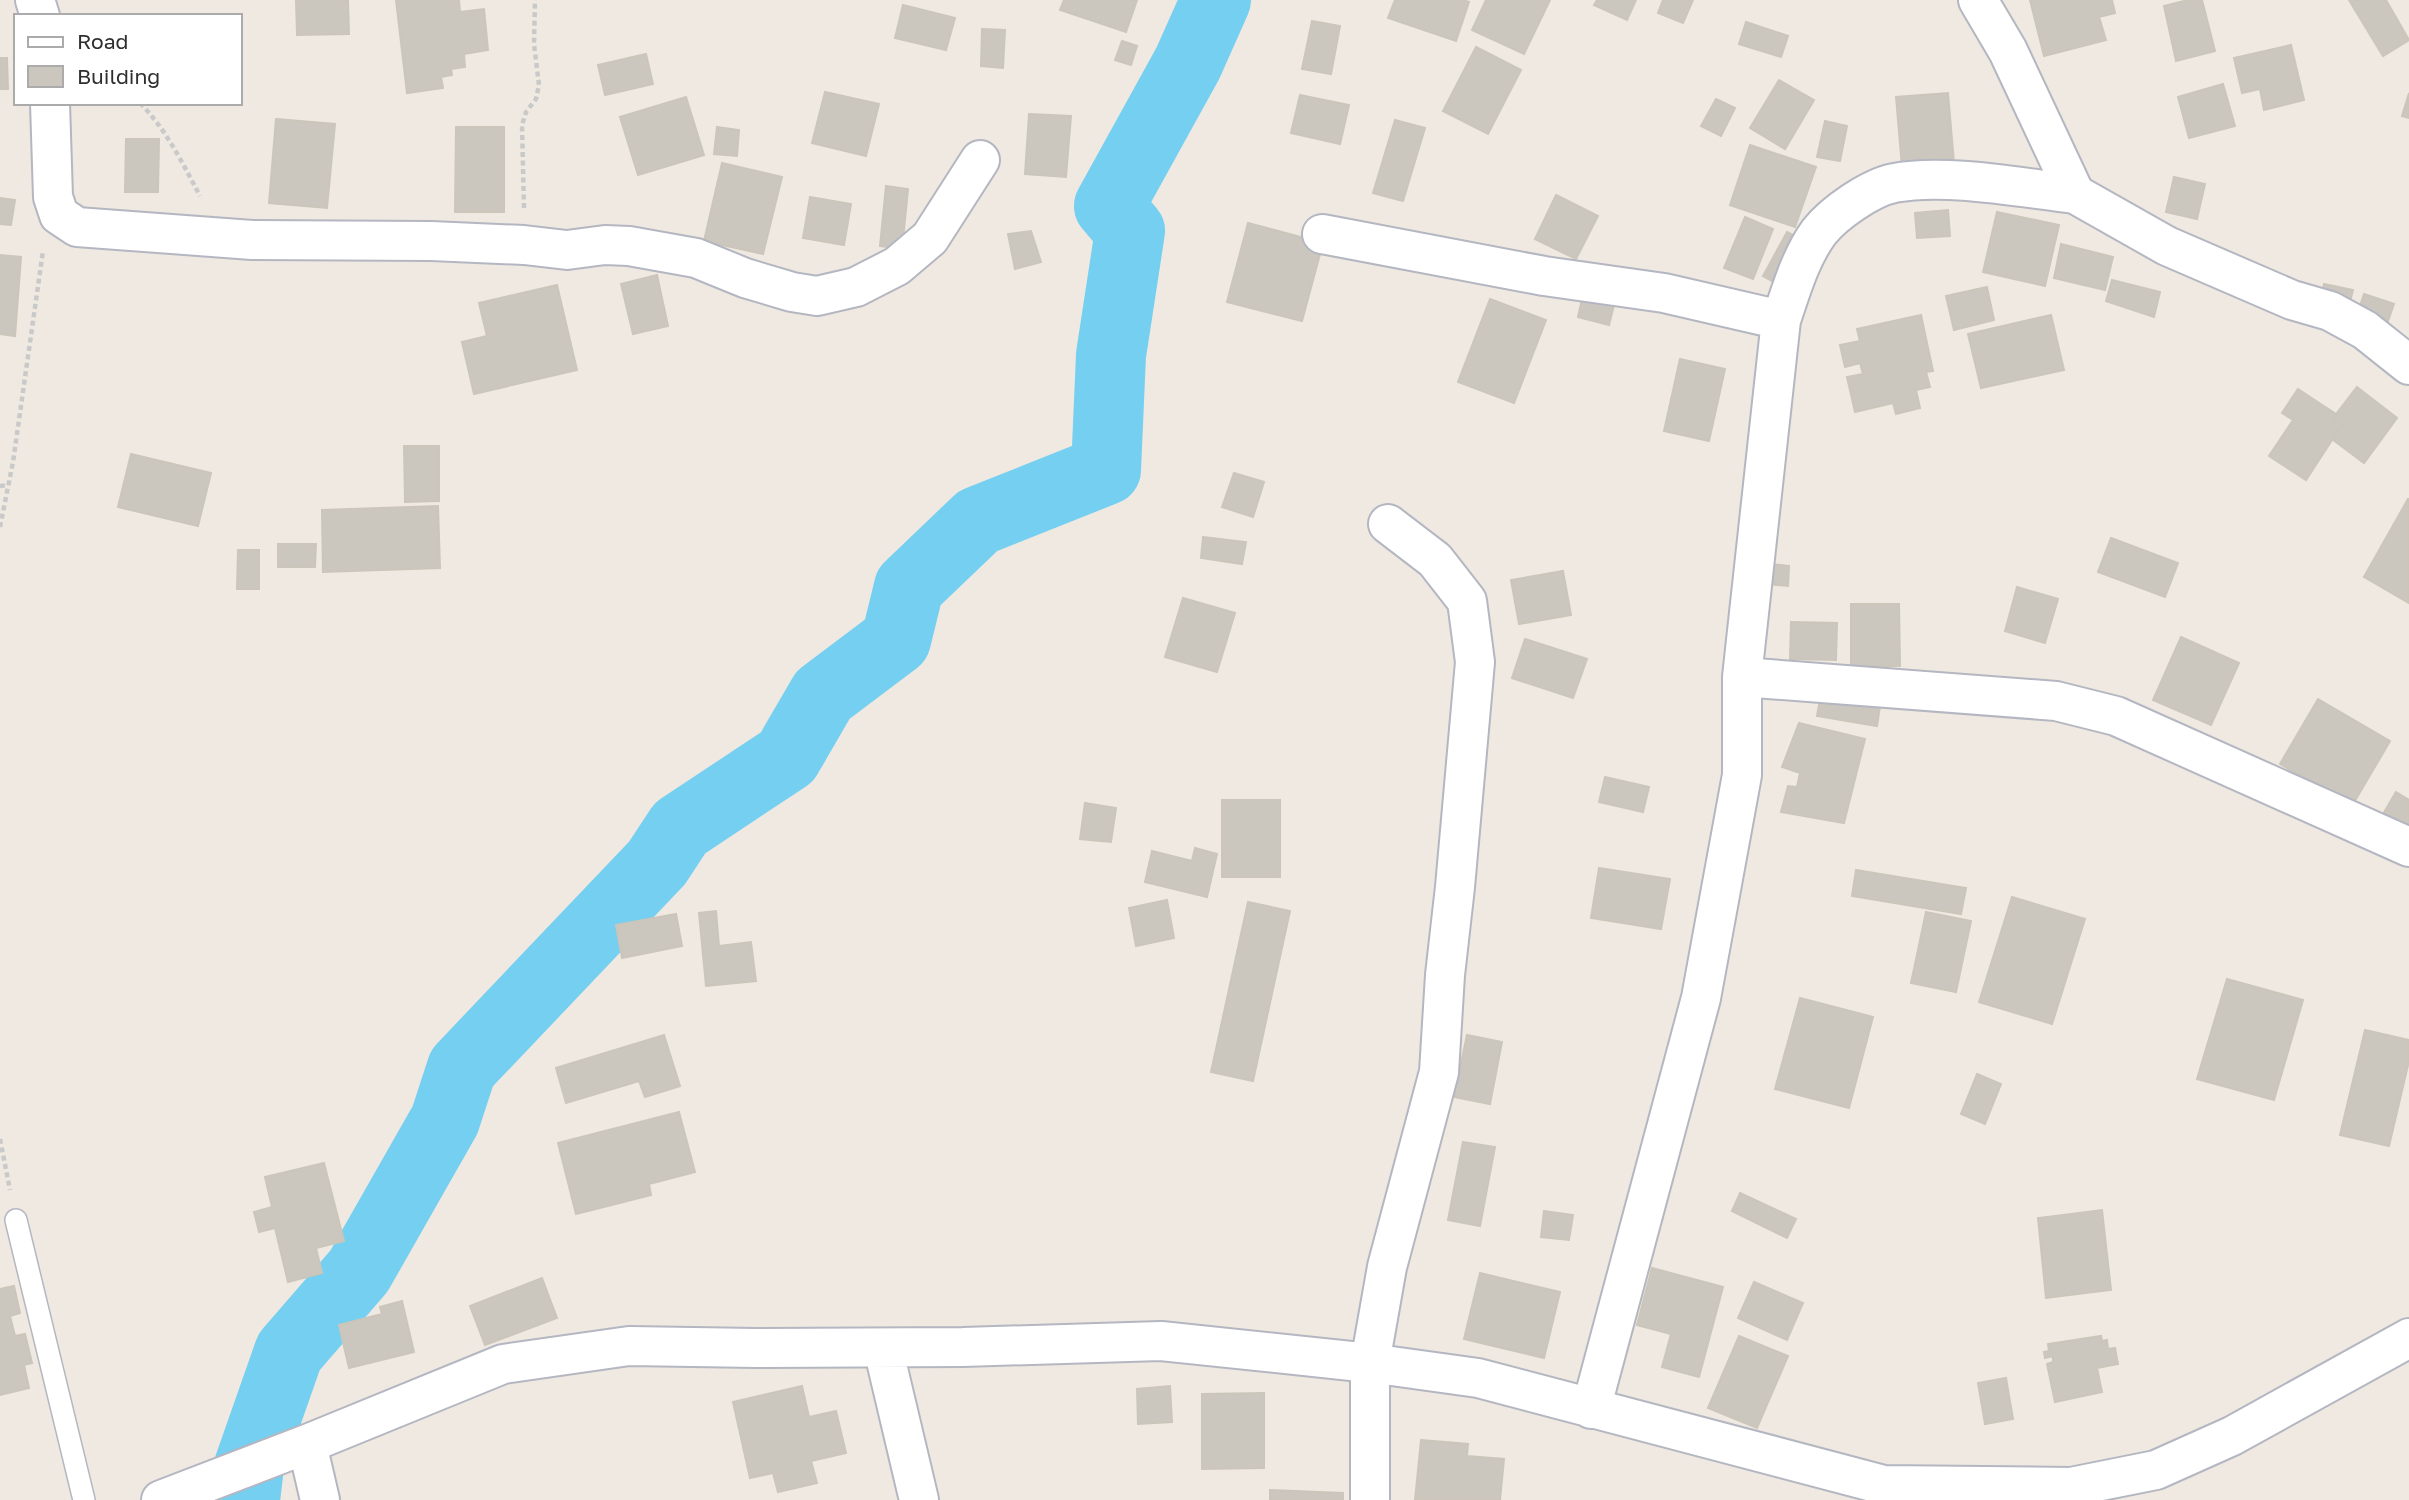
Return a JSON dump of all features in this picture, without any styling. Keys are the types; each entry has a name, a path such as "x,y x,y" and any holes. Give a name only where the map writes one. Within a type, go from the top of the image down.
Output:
{"street":[{"path":"1978,0 2008,51 2075,194"},
{"path":"50,105 53,197 58,215 77,227 221,238 524,245 567,250 605,245 629,246 696,258 745,278 792,292 817,296 856,287 897,266 930,238 980,160"},
{"path":"1591,1409 1701,998 1742,775 1742,677 1781,320 1799,267 1819,232 1841,211 1891,184 1923,179 2075,194 2167,246 2292,300 2330,311 2365,330 2409,365"},
{"path":"1322,233 1544,276 1664,293 1781,320"},
{"path":"1370,1500 1370,1363 1387,1267 1439,1072 1445,975 1475,662 1467,601 1436,560 1388,524"},
{"path":"1742,677 2056,701 2116,716 2409,847"},
{"path":"161,1500 503,1364 629,1346 883,1348 1161,1341 1370,1363 1478,1378 1884,1492 2071,1488 2156,1470 2232,1436 2409,1338"},
{"path":"883,1348 919,1500"},
{"path":"307,1444 320,1500"}],"lane":[{"path":"16,1220 84,1500"}],"path":[{"path":"524,245 522,125 526,112 536,99 539,85 534,44 536,0"},
{"path":"142,105 150,112 180,158 221,238"},
{"path":"0,527 41,257 58,215"},
{"path":"0,486 8,485"},
{"path":"0,1139 16,1220"}],"building":[{"path":"296,0 348,0 349,34 297,35"},
{"path":"396,0 459,0 460,12 484,9 488,50 464,54 465,67 451,69 452,75 441,77 443,88 407,93"},
{"path":"1064,0 1137,0 1126,32 1060,10"},
{"path":"1395,0 1469,2 1456,41 1388,18"},
{"path":"1486,0 1550,0 1524,54 1472,30"},
{"path":"1597,0 1636,0 1627,20 1594,5"},
{"path":"1663,0 1693,0 1683,23 1658,13"},
{"path":"2030,0 2112,0 2115,13 2099,17 2106,40 2044,56"},
{"path":"2188,0 2202,0 2215,51 2176,61 2164,6"},
{"path":"2349,0 2386,0 2409,40 2383,56"},
{"path":"903,5 955,18 946,50 895,38"},
{"path":"1312,21 1340,26 1331,74 1302,69"},
{"path":"1746,22 1788,36 1781,57 1739,44"},
{"path":"982,29 1005,30 1003,68 981,66"},
{"path":"1122,41 1137,46 1131,65 1115,60"},
{"path":"2291,45 2304,100 2264,110 2260,89 2242,93 2234,58"},
{"path":"1476,47 1521,70 1488,134 1443,111"},
{"path":"646,54 653,84 605,95 598,65"},
{"path":"0,58 7,58 8,89 0,89"},
{"path":"1779,80 1814,100 1785,149 1750,128"},
{"path":"2223,84 2235,126 2189,138 2178,97"},
{"path":"825,92 879,104 866,156 812,143"},
{"path":"1948,93 1954,163 1902,167 1896,97"},
{"path":"2409,93 2409,118 2402,116"},
{"path":"1300,95 1349,105 1340,144 1291,133"},
{"path":"686,97 704,155 638,175 620,117"},
{"path":"1716,99 1735,108 1721,136 1701,126"},
{"path":"1029,114 1071,116 1066,177 1025,174"},
{"path":"276,119 335,124 327,208 269,203"},
{"path":"1395,120 1425,128 1403,201 1373,193"},
{"path":"1825,121 1847,126 1840,161 1817,157"},
{"path":"456,127 504,127 504,212 455,212"},
{"path":"717,127 739,130 737,156 714,154"},
{"path":"126,139 159,139 158,192 125,192"},
{"path":"1750,145 1816,167 1795,227 1730,205"},
{"path":"722,163 782,177 763,254 704,241"},
{"path":"2174,177 2205,184 2197,219 2166,212"},
{"path":"886,186 908,189 902,249 880,246"},
{"path":"1556,195 1598,216 1576,259 1535,239"},
{"path":"810,197 851,204 844,245 803,238"},
{"path":"0,198 15,200 11,225 0,224"},
{"path":"1948,210 1950,236 1917,238 1915,213"},
{"path":"1997,212 2059,225 2045,286 1983,272"},
{"path":"1745,217 1773,229 1753,279 1724,268"},
{"path":"1248,223 1323,243 1302,321 1227,302"},
{"path":"1031,231 1041,262 1015,269 1008,234"},
{"path":"1787,232 1809,244 1785,288 1763,276"},
{"path":"2061,244 2113,257 2105,290 2054,278"},
{"path":"0,255 21,257 15,336 0,334"},
{"path":"657,275 668,326 633,334 621,284"},
{"path":"2112,280 2160,292 2154,317 2106,301"},
{"path":"2324,284 2353,290 2348,309 2320,303"},
{"path":"557,285 577,370 474,394 462,342 487,336 479,303"},
{"path":"1987,287 1994,320 1954,330 1946,296"},
{"path":"1584,290 1616,297 1609,325 1578,317"},
{"path":"2364,294 2394,304 2387,324 2357,315"},
{"path":"1490,299 1546,320 1514,403 1458,382"},
{"path":"1921,315 1933,371 1926,372 1930,387 1916,390 1920,408 1896,414 1893,403 1855,412 1847,377 1863,374 1860,363 1845,367 1840,345 1860,341 1857,329"},
{"path":"2051,315 2064,370 1981,388 1968,334"},
{"path":"1680,359 1725,369 1709,441 1664,431"},
{"path":"2357,387 2397,418 2364,463 2332,439 2342,426 2333,418"},
{"path":"2298,389 2345,420 2306,480 2269,456 2293,420 2282,413"},
{"path":"404,446 439,446 439,501 405,502"},
{"path":"131,454 211,473 198,526 118,507"},
{"path":"1234,473 1264,482 1253,517 1222,507"},
{"path":"2409,499 2409,603 2364,577"},
{"path":"438,506 440,568 323,572 322,510"},
{"path":"1203,537 1246,542 1242,564 1201,558"},
{"path":"2111,538 2178,563 2165,597 2098,572"},
{"path":"278,544 316,544 315,567 278,567"},
{"path":"238,550 259,550 259,589 237,589"},
{"path":"1770,564 1789,566 1788,586 1768,584"},
{"path":"1563,571 1571,615 1519,624 1511,580"},
{"path":"2017,587 2058,599 2045,643 2005,631"},
{"path":"1183,598 1235,613 1217,672 1165,657"},
{"path":"1851,604 1899,604 1900,666 1851,666"},
{"path":"1791,622 1837,623 1836,660 1790,659"},
{"path":"2181,637 2239,663 2211,725 2153,700"},
{"path":"1525,639 1587,659 1573,698 1512,678"},
{"path":"1822,689 1881,699 1877,726 1817,716"},
{"path":"2318,699 2390,741 2352,806 2280,764"},
{"path":"1799,723 1865,739 1844,823 1781,812 1788,786 1797,787 1800,773 1782,767"},
{"path":"1605,777 1649,787 1643,812 1599,802"},
{"path":"2396,792 2409,800 2409,832 2382,816"},
{"path":"1222,800 1280,800 1280,877 1222,877"},
{"path":"1085,803 1116,808 1111,842 1080,839"},
{"path":"1195,848 1217,854 1207,897 1145,882 1152,851 1192,861"},
{"path":"1599,868 1670,879 1661,929 1591,918"},
{"path":"1856,870 1966,888 1961,914 1852,896"},
{"path":"2012,897 2085,919 2052,1024 1979,1002"},
{"path":"1167,900 1174,938 1136,946 1129,908"},
{"path":"1248,902 1290,911 1253,1081 1211,1072"},
{"path":"716,911 719,946 751,942 756,981 706,986 699,913"},
{"path":"1926,912 1971,921 1956,992 1911,983"},
{"path":"676,914 682,946 622,958 616,925"},
{"path":"2227,979 2303,1000 2274,1100 2197,1079"},
{"path":"1800,998 1873,1017 1849,1108 1775,1089"},
{"path":"2365,1030 2409,1040 2409,1061 2389,1146 2340,1135"},
{"path":"664,1035 680,1086 645,1097 639,1081 566,1103 556,1068"},
{"path":"1467,1035 1502,1042 1490,1104 1454,1097"},
{"path":"1977,1074 2001,1084 1985,1124 1961,1114"},
{"path":"679,1112 695,1172 649,1184 651,1195 576,1214 558,1143"},
{"path":"1463,1142 1495,1147 1480,1226 1448,1220"},
{"path":"324,1163 344,1241 316,1248 322,1273 288,1282 275,1228 259,1232 254,1212 272,1207 265,1177"},
{"path":"1740,1193 1796,1219 1787,1238 1732,1211"},
{"path":"2102,1210 2111,1290 2046,1298 2038,1218"},
{"path":"1544,1211 1573,1215 1569,1240 1541,1237"},
{"path":"1652,1268 1723,1287 1699,1377 1662,1367 1671,1334 1637,1325"},
{"path":"1480,1273 1560,1292 1544,1358 1464,1339"},
{"path":"542,1278 557,1318 485,1345 470,1306"},
{"path":"1754,1282 1803,1303 1787,1340 1738,1318"},
{"path":"14,1286 20,1313 10,1316 15,1336 25,1334 32,1363 24,1365 29,1388 0,1395 0,1289"},
{"path":"402,1301 414,1352 349,1368 339,1325 382,1314 380,1307"},
{"path":"1739,1336 1788,1356 1757,1428 1708,1408"},
{"path":"2101,1336 2102,1341 2107,1340 2108,1349 2115,1348 2118,1364 2097,1368 2102,1392 2055,1402 2047,1364 2053,1362 2053,1356 2045,1358 2044,1352 2049,1351 2048,1344"},
{"path":"2006,1378 2013,1419 1985,1424 1978,1383"},
{"path":"802,1386 809,1417 836,1411 846,1453 811,1461 817,1483 778,1492 773,1473 750,1478 733,1402"},
{"path":"1170,1386 1172,1422 1138,1424 1137,1389"},
{"path":"1264,1393 1264,1468 1202,1469 1202,1394"},
{"path":"1421,1440 1468,1444 1467,1456 1504,1459 1500,1500 1415,1500"},
{"path":"1270,1490 1343,1493 1343,1500 1270,1500"}],"waterway":[{"path":"245,1500 249,1466 289,1352 359,1271 445,1120 462,1068 657,863 680,828 787,757 823,695 896,640 909,587 978,521 1106,470 1111,355 1130,231 1109,206 1188,63 1216,0"}]}
